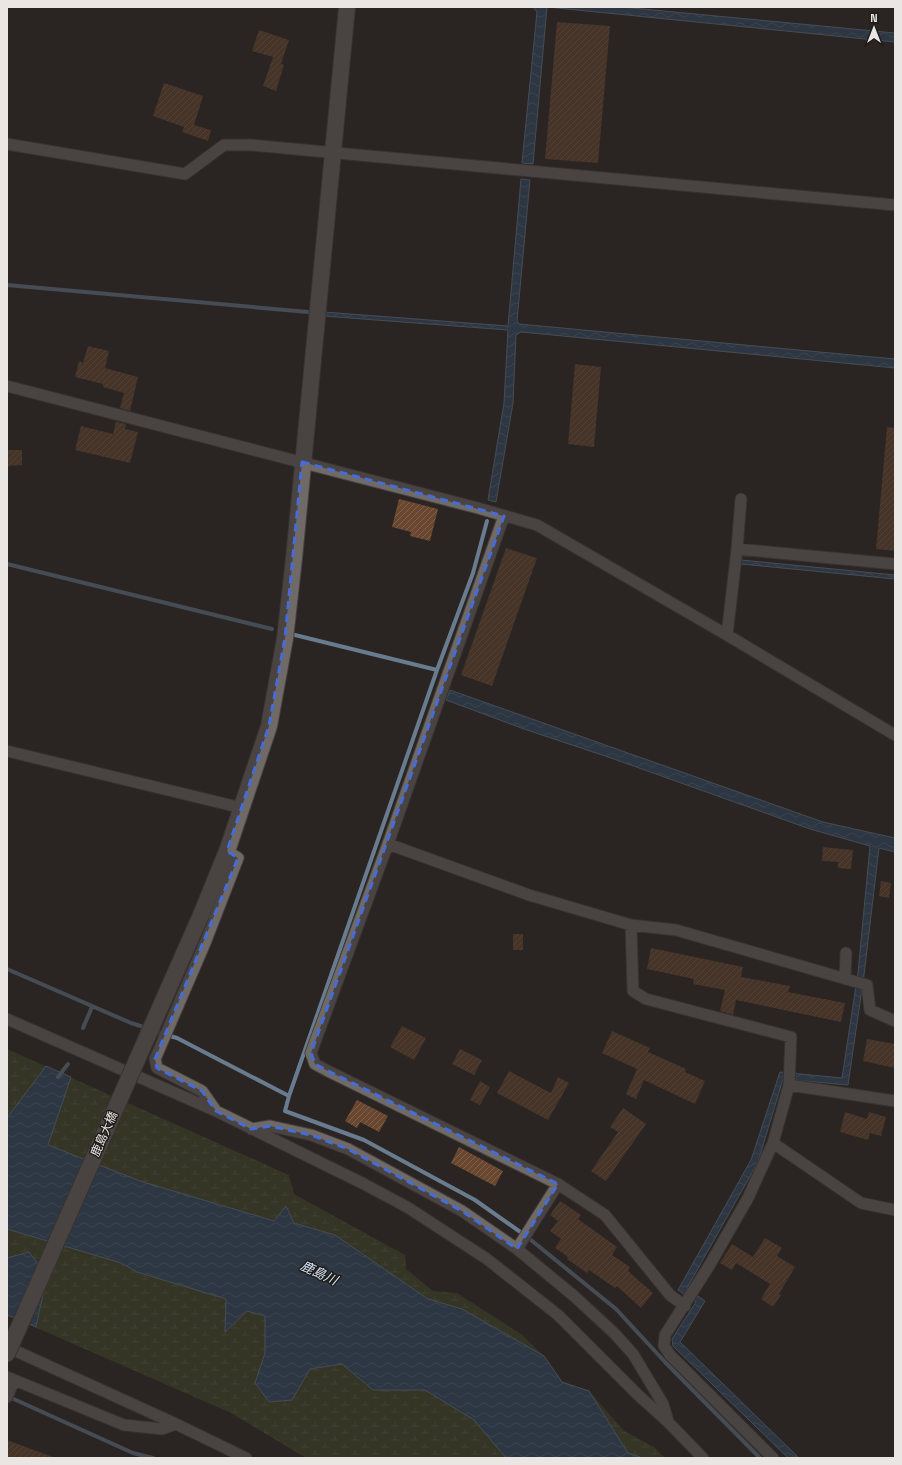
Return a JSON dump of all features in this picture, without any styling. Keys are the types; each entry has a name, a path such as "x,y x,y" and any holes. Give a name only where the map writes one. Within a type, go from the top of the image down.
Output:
{"street":[{"name":"鹿島大橋","path":"7,1354 201,915 227,851 269,726 285,638 294,558 346,7"},
{"path":"7,144 185,174 224,144 252,145 895,206"},
{"path":"7,386 478,508 537,525 728,635 895,735"},
{"path":"728,635 741,499"},
{"path":"504,516 388,844 311,1053 315,1064 558,1184 605,1215 670,1295 689,1299"},
{"path":"737,549 895,564"},
{"path":"7,751 242,808"},
{"path":"388,844 529,895 630,925 676,930 867,985 870,1010 895,1021"},
{"path":"216,1111 202,1091 157,1068 155,1060 205,942 238,858 227,851"},
{"path":"630,925 633,991 646,999 791,1037 789,1085 773,1143 748,1198 689,1299 665,1336 664,1346 670,1355 773,1458"},
{"path":"846,954 848,980"},
{"path":"7,1019 216,1111 377,1190 407,1207 488,1259 558,1315 703,1458"},
{"path":"789,1085 895,1101"},
{"path":"251,1129 270,1126 311,1135 348,1149 462,1211 519,1245 614,1334 633,1354 663,1404 668,1422"},
{"path":"773,1143 860,1203 895,1210"},
{"path":"519,1245 558,1184"},
{"path":"7,1347 176,1424 246,1458"},
{"path":"10,1386 124,1425 162,1429 176,1424"}],"highlighted area":[{"path":"302,462 504,516 311,1053 315,1064 328,1071 558,1184 517,1249 462,1211 348,1149 311,1135 270,1126 251,1129 216,1111 202,1091 157,1068 155,1059 238,858 227,851 269,726 285,638"}],"green space":[{"path":"7,1049 289,1175 294,1194 405,1255 406,1269 433,1291 457,1293 521,1334 544,1356 562,1382 589,1391 624,1431 654,1447 665,1458 613,1458 7,1150"},
{"path":"7,1193 292,1287 554,1458 306,1458 231,1413 7,1315"}],"water":[{"path":"533,7 547,7 533,164 522,163 537,12"},
{"path":"547,7 622,7 895,33 895,42"},
{"path":"521,179 530,180 517,321 519,324 895,359 895,368 521,332 516,335 513,403 496,502 488,500 504,403 508,330 323,316 324,312 508,326"},
{"path":"741,560 895,575 895,579 741,564"},
{"path":"450,690 823,822 895,838 895,852 879,848 864,975 848,1085 783,1079 758,1162 687,1288 705,1301 680,1342 799,1458 788,1458 673,1346 672,1339 696,1302 678,1290 751,1160 780,1072 842,1078 858,973 870,846 810,829 611,758 524,729 446,700"},
{"name":"鹿島川","path":"46,1066 71,1077 48,1145 140,1181 274,1221 286,1206 294,1223 335,1235 428,1299 462,1309 544,1356 562,1382 589,1391 628,1453 643,1458 506,1458 474,1420 425,1390 373,1390 342,1364 310,1369 292,1400 269,1402 255,1383 265,1353 265,1316 247,1311 225,1332 226,1299 137,1272 121,1263 7,1229 7,1118"},
{"path":"29,1252 47,1276 36,1327 7,1315 7,1258"}],"building":[{"path":"557,22 610,26 598,163 545,159"},
{"path":"259,30 289,40 281,64 284,65 276,91 263,86 273,57 252,51"},
{"path":"164,83 203,96 194,125 211,130 208,141 182,132 184,127 153,116"},
{"path":"88,346 109,351 105,368 138,377 130,411 120,408 124,393 103,387 103,384 75,377 79,361 83,363"},
{"path":"575,364 601,367 594,447 568,444"},
{"path":"116,422 126,424 125,429 138,432 130,463 75,450 81,426 113,434"},
{"path":"887,427 895,428 895,551 876,549"},
{"path":"7,450 22,450 22,465 7,466"},
{"path":"399,499 438,509 430,541 410,536 411,532 392,527"},
{"path":"506,548 537,558 492,686 461,675"},
{"path":"823,847 853,850 851,869 838,868 838,862 822,861"},
{"path":"881,881 891,883 889,898 879,896"},
{"path":"513,934 523,934 523,950 513,950"},
{"path":"651,948 743,967 741,977 790,986 788,992 845,1003 841,1022 736,1000 733,1015 720,1011 725,990 693,984 694,979 647,969"},
{"path":"402,1026 426,1038 414,1060 390,1047"},
{"path":"612,1031 650,1048 648,1052 686,1069 685,1072 705,1081 695,1104 644,1080 636,1099 626,1094 637,1069 602,1053"},
{"path":"867,1039 895,1044 895,1068 863,1061"},
{"path":"460,1049 482,1060 474,1075 452,1064"},
{"path":"509,1071 551,1093 558,1077 569,1083 548,1120 497,1093"},
{"path":"480,1081 490,1087 480,1105 470,1100"},
{"path":"357,1100 388,1116 379,1132 360,1122 357,1128 345,1121"},
{"path":"623,1108 646,1124 606,1181 591,1171 618,1132 610,1127"},
{"path":"845,1112 867,1119 869,1112 886,1117 881,1136 870,1133 868,1140 840,1132"},
{"path":"459,1147 503,1171 495,1186 451,1163"},
{"path":"560,1201 581,1215 578,1219 617,1247 612,1255 630,1267 628,1271 653,1293 641,1308 617,1286 615,1288 589,1270 587,1273 567,1259 568,1257 555,1248 561,1239 550,1231 558,1221 550,1215"},
{"path":"765,1238 782,1248 777,1256 795,1267 779,1294 781,1295 773,1307 761,1299 770,1284 736,1263 732,1270 720,1263 732,1244 753,1257"},
{"path":"7,1440 53,1457 53,1458 7,1458"}],"waterway":[{"path":"7,285 308,312"},
{"path":"289,1096 437,670 473,573 487,521"},
{"path":"7,564 272,629"},
{"path":"295,635 437,670"},
{"path":"7,969 131,1023 147,1028"},
{"path":"83,1028 92,1007"},
{"path":"153,1031 177,1038 289,1096 285,1111 364,1140 475,1200 526,1236 616,1309 665,1362 760,1458"},
{"path":"58,1077 68,1064"},
{"path":"7,1396 133,1453 153,1458"}]}
